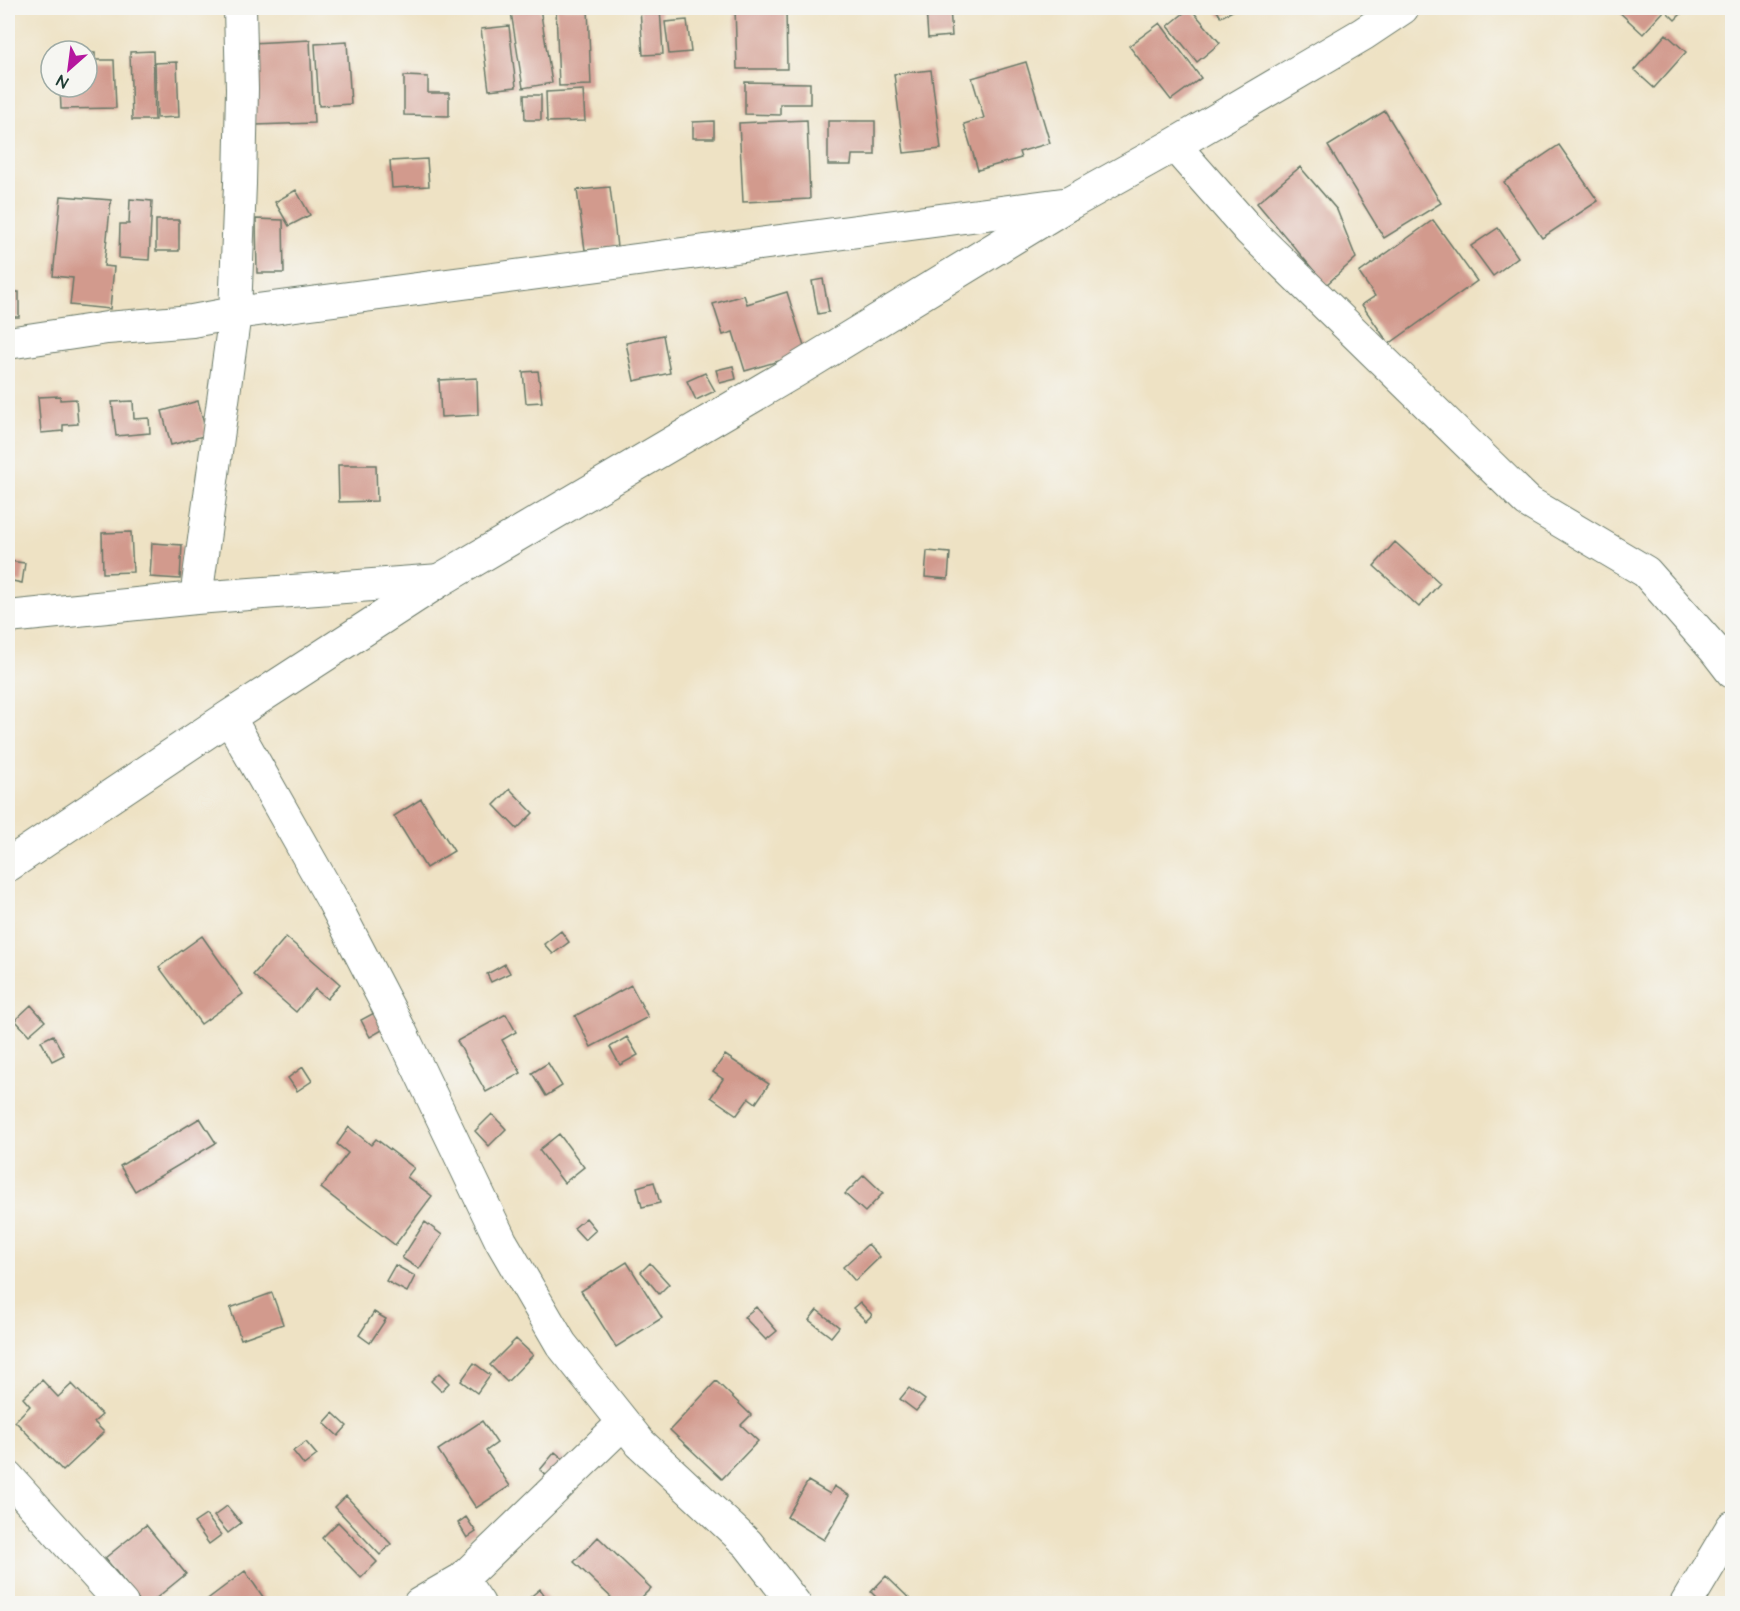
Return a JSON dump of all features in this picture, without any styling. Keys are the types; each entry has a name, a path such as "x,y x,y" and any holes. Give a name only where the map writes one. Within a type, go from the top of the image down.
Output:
{"street":[{"path":"196,598 235,313 242,89 240,8"},
{"path":"8,865 228,717 440,580 795,371 1070,203 1174,145 1402,8"},
{"path":"1174,145 1249,230 1528,502 1646,572 1732,672"},
{"path":"8,343 107,328 192,321 235,313 1070,203"},
{"path":"8,616 196,598 440,580"},
{"path":"228,717 338,909 400,1030 501,1241 561,1344 640,1443 748,1544 795,1604"},
{"path":"419,1604 471,1591 623,1423"},
{"path":"8,1477 122,1604"},
{"path":"1686,1604 1732,1527"}],"building":[{"path":"540,8 552,83 523,88 511,12"},
{"path":"556,8 588,8 591,85 559,86"},
{"path":"640,8 660,8 663,54 643,55"},
{"path":"735,8 786,8 787,69 737,69"},
{"path":"926,8 950,8 952,36 928,38"},
{"path":"1190,8 1220,43 1197,62 1168,26"},
{"path":"1215,8 1238,8 1221,17"},
{"path":"1687,8 1675,20 1665,10 1643,34 1616,9"},
{"path":"687,20 691,52 669,54 665,22"},
{"path":"1160,23 1201,78 1171,100 1129,46"},
{"path":"509,26 516,87 489,90 481,29"},
{"path":"1666,34 1686,52 1654,88 1634,70"},
{"path":"310,40 314,123 255,125 251,43"},
{"path":"347,42 351,104 319,106 315,44"},
{"path":"153,51 155,120 132,120 130,52"},
{"path":"99,60 114,60 116,108 61,109 61,99 99,99"},
{"path":"177,62 179,117 157,118 155,63"},
{"path":"1026,62 1050,143 1019,152 1021,158 978,170 964,124 984,118 972,78"},
{"path":"931,70 941,149 904,153 894,74"},
{"path":"404,76 428,77 428,93 449,93 449,116 404,115"},
{"path":"745,82 810,83 810,104 780,104 780,115 745,114"},
{"path":"583,90 585,121 547,122 546,92"},
{"path":"524,95 541,95 541,120 525,120"},
{"path":"1385,111 1441,203 1384,238 1328,146"},
{"path":"807,120 810,199 743,202 739,123"},
{"path":"714,121 714,138 693,138 693,122"},
{"path":"828,121 875,121 875,155 852,155 851,165 828,165"},
{"path":"1559,145 1598,201 1542,238 1504,182"},
{"path":"427,159 429,186 392,188 390,161"},
{"path":"1300,167 1337,210 1356,258 1326,285 1257,203"},
{"path":"610,187 617,247 585,250 577,190"},
{"path":"296,190 310,215 289,226 275,202"},
{"path":"61,196 111,200 104,266 114,267 110,309 70,305 73,278 53,276"},
{"path":"130,199 152,201 149,260 119,258 120,224 129,224"},
{"path":"256,219 283,220 284,273 257,273"},
{"path":"156,220 179,220 179,251 156,251"},
{"path":"1433,220 1477,281 1389,344 1362,305 1375,296 1359,273"},
{"path":"1498,228 1518,257 1493,276 1471,246"},
{"path":"823,279 829,312 818,314 812,281"},
{"path":"8,292 19,292 19,317 8,317"},
{"path":"787,292 806,353 745,371 733,332 723,335 713,304 744,295 747,304"},
{"path":"663,335 670,373 634,381 626,343"},
{"path":"733,366 736,379 720,383 716,370"},
{"path":"538,371 542,402 526,403 523,372"},
{"path":"705,373 715,391 696,400 687,381"},
{"path":"477,378 478,415 441,417 439,380"},
{"path":"60,396 60,400 76,399 78,424 63,425 63,431 41,433 38,397"},
{"path":"133,401 134,419 149,418 150,433 116,436 112,402"},
{"path":"198,401 207,435 171,445 162,411"},
{"path":"338,465 376,465 377,501 339,502"},
{"path":"131,532 133,572 103,573 102,533"},
{"path":"1395,542 1440,583 1419,607 1374,566"},
{"path":"152,543 182,545 180,579 150,577"},
{"path":"927,551 950,553 948,579 925,577"},
{"path":"8,561 25,563 22,583 8,580"},
{"path":"510,789 533,813 517,829 494,805"},
{"path":"421,799 454,851 426,868 394,816"},
{"path":"561,931 569,942 553,954 544,944"},
{"path":"202,936 243,994 201,1024 159,967"},
{"path":"286,937 340,984 327,999 315,989 296,1012 253,975"},
{"path":"505,964 510,973 491,982 487,974"},
{"path":"631,985 648,1017 591,1047 575,1016"},
{"path":"31,1005 45,1021 29,1035 15,1020"},
{"path":"376,1012 384,1029 370,1037 361,1020"},
{"path":"506,1014 516,1032 502,1040 521,1073 486,1092 457,1041"},
{"path":"53,1035 64,1055 52,1061 41,1041"},
{"path":"627,1037 638,1055 620,1065 610,1047"},
{"path":"725,1055 769,1084 756,1103 749,1098 737,1115 711,1097 723,1079 713,1072"},
{"path":"548,1063 562,1086 546,1096 532,1073"},
{"path":"303,1067 312,1081 297,1091 288,1078"},
{"path":"492,1114 506,1129 489,1146 475,1131"},
{"path":"200,1118 216,1143 135,1191 120,1166"},
{"path":"349,1127 371,1145 376,1139 414,1168 407,1177 432,1196 395,1245 321,1188 348,1153 337,1144"},
{"path":"559,1134 584,1167 564,1183 539,1150"},
{"path":"864,1175 883,1193 865,1212 845,1194"},
{"path":"654,1182 660,1203 642,1207 637,1187"},
{"path":"586,1218 596,1230 585,1240 574,1228"},
{"path":"425,1222 442,1235 419,1269 402,1258"},
{"path":"868,1244 880,1257 855,1281 843,1267"},
{"path":"627,1262 662,1318 616,1347 581,1291"},
{"path":"650,1263 669,1284 659,1294 641,1272"},
{"path":"395,1265 415,1276 407,1292 386,1281"},
{"path":"272,1293 283,1324 241,1339 230,1308"},
{"path":"860,1302 872,1315 866,1321 853,1308"},
{"path":"756,1307 777,1331 766,1340 744,1317"},
{"path":"817,1310 839,1327 831,1337 809,1320"},
{"path":"374,1312 386,1319 370,1343 359,1335"},
{"path":"516,1339 533,1355 507,1382 490,1365"},
{"path":"474,1363 490,1375 477,1393 461,1381"},
{"path":"439,1373 449,1383 441,1391 431,1381"},
{"path":"42,1380 58,1397 72,1384 102,1415 94,1422 104,1432 63,1471 15,1421 30,1406 23,1398"},
{"path":"716,1381 751,1415 741,1425 758,1441 722,1479 670,1430"},
{"path":"909,1388 925,1400 916,1411 900,1399"},
{"path":"333,1413 347,1426 338,1436 324,1423"},
{"path":"482,1421 497,1443 486,1451 510,1486 476,1508 438,1450"},
{"path":"306,1442 317,1455 304,1465 293,1451"},
{"path":"555,1452 567,1462 552,1480 540,1470"},
{"path":"808,1481 830,1494 834,1486 850,1496 824,1540 787,1517"},
{"path":"346,1496 391,1544 380,1555 335,1507"},
{"path":"227,1506 241,1523 228,1533 214,1516"},
{"path":"206,1515 221,1535 209,1544 194,1523"},
{"path":"466,1517 476,1532 467,1538 458,1523"},
{"path":"338,1522 377,1562 361,1578 322,1538"},
{"path":"146,1525 186,1574 149,1604 142,1604 105,1558"},
{"path":"598,1537 651,1588 635,1604 618,1604 574,1562"},
{"path":"245,1571 268,1604 201,1604"},
{"path":"886,1576 915,1604 883,1604 871,1592"},
{"path":"540,1589 551,1604 522,1604"}]}
